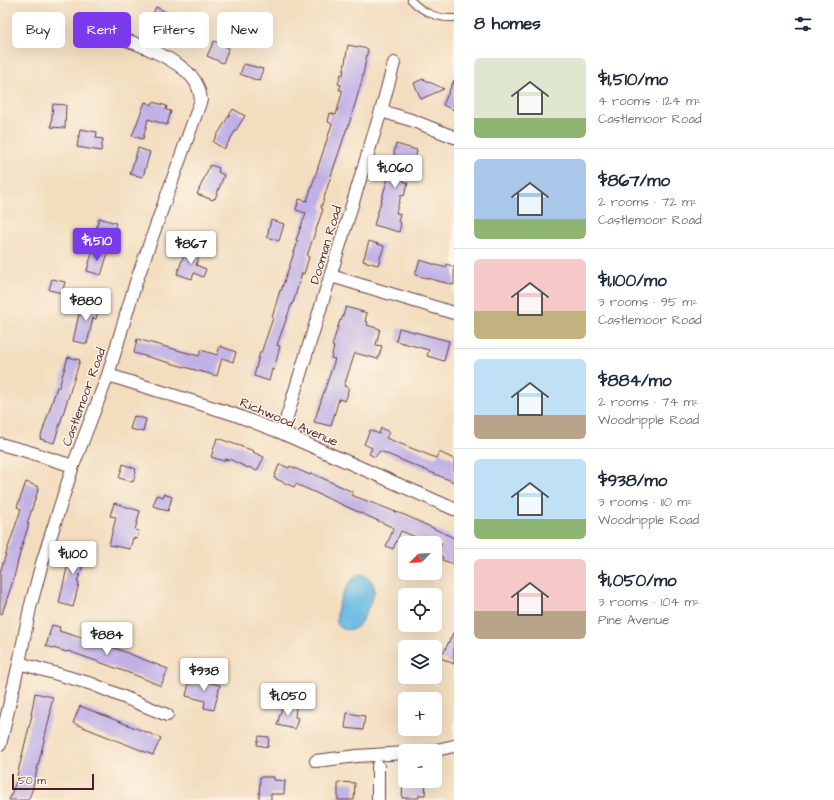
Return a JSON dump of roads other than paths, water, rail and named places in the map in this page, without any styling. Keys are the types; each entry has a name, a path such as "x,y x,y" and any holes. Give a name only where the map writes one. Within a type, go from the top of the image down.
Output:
{"street":[{"name":"Castlemoor Road","path":"0,745 30,608 42,563 73,466 108,375 136,282 201,100 200,91 197,84 180,66 144,46 131,41"},
{"name":"Dooman Road","path":"282,433 382,111 394,63"},
{"path":"382,111 411,120 454,137"},
{"path":"332,276 454,313"},
{"name":"Richwood Avenue","path":"108,375 233,414 282,433 454,509"},
{"path":"0,444 26,450 73,466"},
{"path":"19,663 92,684 167,715"},
{"path":"442,749 454,746"},
{"path":"316,761 357,756 398,753"},
{"path":"378,766 378,800"}],"lane":[{"path":"411,0 426,12 443,18 454,18"}],"water":[{"path":"362,574 368,577 374,585 373,598 357,627 350,630 342,629 338,626 338,607 348,585 352,580"}]}
